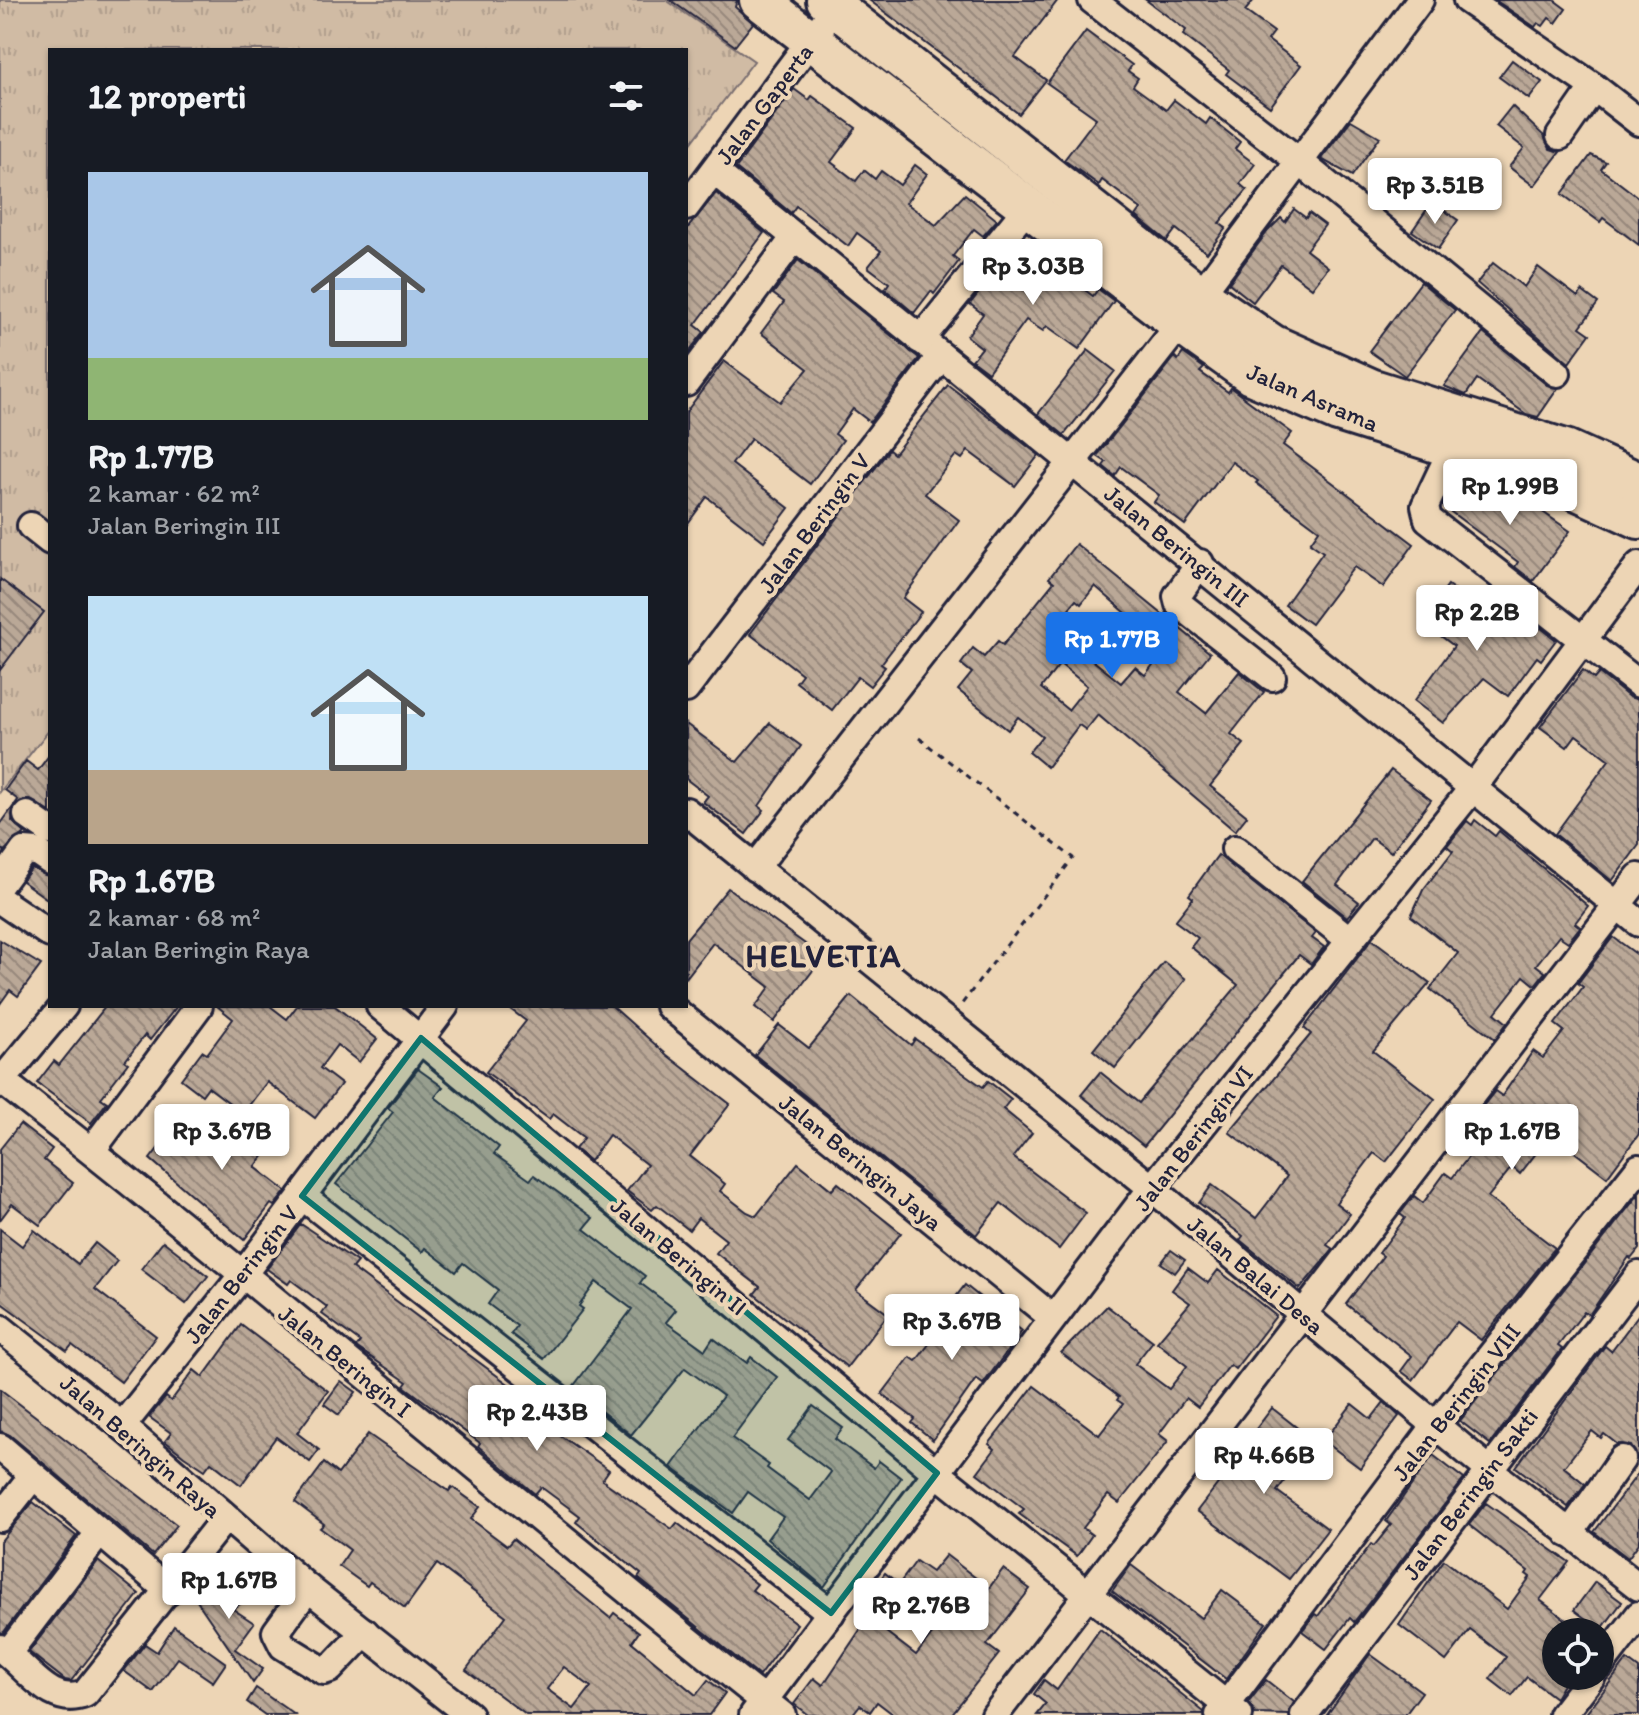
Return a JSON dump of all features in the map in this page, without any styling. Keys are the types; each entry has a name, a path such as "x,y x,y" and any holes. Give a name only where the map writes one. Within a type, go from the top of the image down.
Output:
{"highway":[{"name":"Jalan Asrama","path":"759,0 1027,208 1190,310 1373,389 1568,450 1639,482"},
{"name":"Jalan Asrama","path":"834,2 1190,310 1251,375 1338,412 1554,480 1639,519"}],"street":[{"path":"1092,0 1300,162 1430,273 1557,373"},
{"path":"755,868 1190,310 1420,0"},
{"path":"1467,0 1594,87 1639,122"},
{"name":"Jalan Gaperta","path":"688,204 812,40 834,2"},
{"path":"1560,136 1594,87"},
{"name":"Jalan Beringin III","path":"714,171 1200,563 1639,923"},
{"path":"920,340 1027,208"},
{"path":"688,380 795,237"},
{"name":"Jalan Beringin V","path":"688,686 941,356"},
{"path":"1452,449 1425,506 1428,519 1639,684"},
{"path":"1200,563 1177,599 1247,660 1272,677"},
{"name":"Jalan Beringin VI","path":"766,1710 831,1613 1152,1188 1472,789 1639,565"},
{"path":"1247,660 1274,624"},
{"name":"Jalan Balai Desa","path":"688,813 1152,1188 1488,1469 1639,1587"},
{"path":"27,815 48,830"},
{"path":"1235,849 1350,940"},
{"path":"0,884 24,851 33,850 48,860"},
{"path":"995,1715 1639,877"},
{"path":"0,900 48,933"},
{"path":"5,1069 62,1008"},
{"path":"92,1150 198,1008"},
{"name":"Jalan Beringin II","path":"383,1008 937,1473 1089,1593 1228,1712"},
{"name":"Jalan Beringin V","path":"122,1426 241,1277 444,1008"},
{"name":"Jalan Beringin Jaya","path":"671,1008 1053,1318"},
{"name":"Jalan Beringin I","path":"5,1069 92,1150 241,1277 766,1710"},
{"name":"Jalan Beringin VIII","path":"1228,1712 1436,1425 1639,1168"},
{"path":"302,1196 831,1613"},
{"name":"Jalan Beringin Sakti","path":"1304,1715 1488,1469 1639,1275"},
{"name":"Jalan Beringin Raya","path":"0,1328 122,1426 224,1519 469,1715"},
{"path":"0,1447 169,1591"},
{"path":"1569,1534 1622,1459"},
{"path":"0,1518 33,1476"},
{"path":"99,1533 4,1650 55,1695 66,1699 85,1694 224,1519"},
{"path":"308,1588 276,1632 283,1646 324,1671 330,1669 365,1632"},
{"path":"1614,1652 1634,1632"},
{"path":"1563,1715 1582,1690"}],"path":[{"path":"919,738 1073,858 947,1023"}],"highlighted area":[{"path":"421,1038 937,1473 831,1613 302,1196"}],"green space":[{"path":"0,0 666,0 754,61 688,147 688,48 48,48 48,732 0,792"}],"building":[{"path":"670,0 737,0 735,7 753,23 735,46"},
{"path":"869,0 1058,0 1015,57 1046,80 1019,114"},
{"path":"1146,0 1254,0 1245,11 1274,32 1268,40 1301,65 1270,107 1226,74 1229,70 1183,35 1186,30"},
{"path":"1495,0 1554,0 1566,9 1556,23 1549,18 1543,26 1538,23 1535,27"},
{"path":"1086,31 1132,65 1128,71 1138,78 1133,86 1166,110 1174,100 1206,124 1210,118 1240,142 1235,149 1255,164 1240,184 1247,190 1219,223 1226,228 1207,253 1176,229 1167,241 1136,216 1141,209 1102,180 1099,185 1064,160 1096,118 1047,83"},
{"path":"1512,60 1542,82 1529,99 1499,77"},
{"path":"794,89 809,100 812,96 856,128 831,162 856,181 864,170 875,179 881,171 900,185 915,165 927,174 906,203 936,225 965,194 997,220 983,236 974,229 953,256 959,261 934,294 931,291 914,313 885,289 889,283 868,267 881,251 857,233 848,246 796,206 791,213 736,168"},
{"path":"1512,106 1544,136 1550,149 1560,152 1534,186 1509,167 1524,148 1496,126"},
{"path":"1351,120 1380,137 1352,176 1321,159"},
{"path":"1591,155 1606,162 1601,169 1639,198 1639,245 1603,218 1600,222 1562,194"},
{"path":"716,193 764,233 695,325 704,332 688,352 688,228"},
{"path":"1432,202 1458,220 1438,249 1412,231"},
{"path":"1294,209 1306,218 1309,213 1325,225 1306,250 1328,267 1312,288 1281,265 1253,302 1229,283 1268,231 1281,218 1285,222"},
{"path":"1023,250 1036,259 1038,255 1093,296 1098,289 1114,301 1079,349 1047,326 1043,331 1026,320 988,372 972,360 982,348 967,336 983,314 970,304 1005,260 1012,266"},
{"path":"798,260 919,358 870,422 853,409 835,434 843,440 810,484 751,439 732,464 789,508 764,541 707,497 688,523 688,409 724,361 780,402 808,369 761,333 784,302 773,294"},
{"path":"1493,263 1524,287 1538,267 1578,297 1582,291 1598,303 1580,327 1590,334 1569,363 1477,283"},
{"path":"1421,282 1455,310 1405,376 1369,351"},
{"path":"1483,333 1547,385 1558,388 1538,417 1526,414 1477,379 1466,395 1444,386"},
{"path":"1088,350 1115,371 1064,435 1038,414"},
{"path":"1183,353 1204,368 1200,372 1228,392 1231,388 1292,433 1283,445 1414,544 1383,587 1354,567 1311,624 1285,605 1323,552 1310,543 1319,530 1256,483 1258,481 1232,462 1185,525 1154,502 1159,495 1121,467 1115,476 1103,466 1106,462 1097,456 1175,357 1178,360"},
{"path":"948,385 1039,455 1015,486 968,451 962,459 956,455 925,494 959,520 903,598 921,612 881,664 885,667 870,686 858,677 832,710 796,682 802,674 750,634 889,450 894,454"},
{"path":"1475,484 1500,502 1514,492 1570,531 1533,581 1515,567 1518,562 1443,506 1457,486 1467,494"},
{"path":"1076,544 1210,653 1179,692 1206,713 1239,672 1264,692 1231,734 1244,744 1210,786 1247,816 1235,831 1098,715 1086,730 1079,725 1047,767 1029,752 1042,736 1018,717 1008,730 958,690 972,673 961,664 973,648 984,657 998,641 1003,645 1054,582 1049,578","holes":["1095,586 1166,648 1145,675 1135,667 1121,683 1053,628 1076,600 1081,604","1060,664 1087,686 1068,710 1041,688"]},
{"path":"0,579 44,612 0,670"},
{"path":"1448,585 1513,633 1526,616 1556,640 1541,660 1537,657 1508,696 1484,678 1443,723 1414,701 1454,646 1421,621"},
{"path":"1583,670 1594,679 1599,673 1629,697 1639,700 1639,845 1612,881 1555,834 1609,760 1576,735 1567,747 1540,727"},
{"path":"770,723 801,746 759,806 764,810 746,834 703,802 708,796 688,781 688,725 737,762"},
{"path":"48,757 48,811 29,799 15,805 18,800 5,790 26,761 38,770"},
{"path":"1391,770 1431,800 1391,852 1372,838 1337,885 1359,902 1347,917 1302,881"},
{"path":"14,806 12,821 25,833 4,851 0,847 0,825"},
{"path":"1475,820 1495,836 1499,831 1588,906 1575,923 1580,927 1568,942 1559,936 1536,965 1545,972 1535,985 1524,976 1495,1013 1507,1023 1495,1039 1430,989 1458,953 1411,916 1423,890 1453,851 1447,846 1467,821 1472,825"},
{"path":"1218,855 1316,933 1312,938 1324,947 1311,964 1299,955 1144,1146 1081,1095 1100,1072 1139,1103 1238,985 1191,947 1198,938 1175,921 1193,898 1189,895"},
{"path":"32,868 48,876 48,900 22,881"},
{"path":"728,888 823,957 774,1022 755,1007 770,987 713,943 688,975 688,937"},
{"path":"1613,937 1639,956 1639,1134 1607,1177 1551,1134 1520,1174 1512,1167 1488,1197 1555,1248 1481,1340 1457,1322 1413,1380 1401,1371 1412,1356 1346,1304 1383,1256 1379,1253 1405,1218 1400,1214 1414,1196 1423,1203 1445,1173 1452,1178 1470,1155 1462,1148 1472,1136 1464,1130 1495,1091 1502,1096 1533,1051 1543,1058 1564,1031 1555,1024 1583,987 1578,983"},
{"path":"1372,939 1430,983 1373,1051 1435,1099 1386,1162 1374,1153 1336,1203 1350,1214 1327,1245 1333,1249 1300,1289 1240,1240 1243,1236 1199,1203 1212,1185 1256,1218 1287,1176 1229,1132 1311,1034 1304,1028"},
{"path":"0,940 41,965 18,996 10,990 0,1004"},
{"path":"1164,962 1186,979 1115,1068 1093,1050"},
{"path":"851,996 911,1045 915,1039 983,1087 988,1081 1011,1099 1003,1109 1032,1133 1013,1157 1086,1213 1059,1249 1001,1203 976,1235 755,1055 779,1025 809,1048"},
{"path":"104,1008 175,1008 150,1040 145,1035 125,1061 128,1063 101,1098 107,1102 91,1123 37,1083 54,1061 59,1065"},
{"path":"219,1008 273,1008 287,1019 295,1008 338,1008 377,1039 359,1062 337,1045 320,1068 341,1084 315,1118 267,1082 243,1113 208,1087 202,1095 181,1079 202,1051 207,1054 233,1019"},
{"path":"509,1008 614,1008 667,1055 730,1104 690,1156 725,1184 720,1191 747,1212 756,1216 798,1163 832,1190 838,1183 901,1233 856,1290 888,1314 847,1367 754,1294 760,1287 716,1253 726,1240 698,1218 689,1230 657,1205 652,1210 627,1191 647,1165 609,1135 590,1161 575,1149 584,1138 553,1114 549,1119 486,1072 526,1021"},
{"path":"418,1069 443,1087 435,1097 499,1147 494,1154 530,1180 534,1175 593,1218 584,1229 645,1276 640,1283 676,1310 666,1322 705,1350 713,1338 747,1363 751,1357 777,1377 732,1438 769,1465 767,1468 810,1500 831,1472 788,1440 813,1406 843,1428 835,1439 874,1468 879,1461 901,1478 824,1587 767,1539 783,1517 748,1492 733,1513 671,1467 723,1396 685,1368 631,1435 572,1388 632,1309 596,1282 579,1306 583,1309 544,1359 511,1334 517,1326 488,1304 498,1290 463,1263 456,1272 425,1248 422,1252 336,1184 393,1112 388,1108"},
{"path":"187,1111 206,1126 200,1133 229,1154 257,1117 280,1134 255,1167 286,1191 274,1206 271,1204 244,1240 150,1159"},
{"path":"20,1124 52,1149 44,1160 73,1183 40,1225 12,1204 0,1220 0,1149"},
{"path":"1639,1194 1639,1249 1631,1259 1629,1257 1589,1315 1584,1312 1558,1346 1562,1349 1490,1444 1460,1421"},
{"path":"301,1224 357,1262 352,1268 515,1389 505,1403 542,1430 545,1425 609,1470 602,1480 672,1529 677,1523 757,1584 752,1590 797,1624 759,1676 638,1578 641,1574 576,1522 580,1516 541,1487 535,1494 478,1446 480,1443 404,1386 407,1382 356,1347 360,1342 322,1314 327,1307 291,1280 288,1284 267,1269"},
{"path":"0,1229 22,1246 34,1230 78,1264 95,1243 117,1261 95,1289 156,1336 121,1382 72,1345 67,1351 0,1302"},
{"path":"163,1241 208,1276 186,1304 141,1269"},
{"path":"1171,1250 1185,1260 1175,1273 1161,1263"},
{"path":"1188,1268 1208,1283 1218,1270 1276,1316 1235,1369 1230,1365 1198,1407 1186,1398 1159,1434 1168,1441 1119,1503 1108,1495 1083,1528 1092,1535 1077,1556 1019,1514 1024,1509 977,1473 995,1449 989,1444 1034,1386 1099,1435 1123,1404 1117,1400 1119,1397 1061,1353 1107,1306 1153,1341 1135,1364 1169,1389 1187,1366 1157,1342 1190,1303 1172,1290"},
{"path":"965,1285 1022,1331 983,1384 976,1379 933,1440 912,1423 915,1419 882,1394 910,1357 916,1361 943,1326 937,1321"},
{"path":"1639,1314 1639,1461 1631,1446 1617,1444 1604,1434 1601,1438 1592,1431 1564,1467 1585,1484 1568,1507 1516,1467 1605,1346 1611,1351"},
{"path":"241,1325 328,1391 297,1433 319,1450 310,1462 276,1437 241,1485 211,1462 205,1470 184,1456 165,1441 171,1433 149,1417 166,1397 171,1401 194,1370 203,1377"},
{"path":"341,1381 356,1392 339,1415 324,1404"},
{"path":"0,1389 177,1525 153,1555 10,1435 0,1431"},
{"path":"1384,1402 1399,1416 1360,1468 1324,1441 1352,1404 1371,1419"},
{"path":"1272,1408 1314,1441 1277,1491 1328,1529 1289,1579 1197,1511 1220,1481 1204,1469 1231,1443 1240,1450"},
{"path":"368,1434 449,1491 452,1487 480,1507 471,1519 507,1546 513,1539 610,1618 614,1613 639,1632 632,1642 696,1695 708,1680 725,1693 709,1715 526,1715 466,1670 506,1616 437,1564 405,1608 370,1582 367,1586 339,1566 350,1550 320,1528 324,1524 295,1502 324,1463 338,1474","holes":["564,1667 591,1687 574,1709 547,1689"]},
{"path":"1433,1455 1464,1479 1354,1622 1350,1618 1326,1649 1302,1631 1315,1614 1318,1616 1371,1544 1374,1546 1391,1525 1386,1521"},
{"path":"1639,1472 1639,1543 1628,1558 1594,1532"},
{"path":"33,1502 76,1536 3,1633 0,1632 0,1542"},
{"path":"1486,1503 1569,1562 1540,1600 1564,1618 1542,1618 1542,1688 1527,1677 1512,1696 1490,1679 1506,1657 1470,1630 1446,1661 1399,1625 1444,1560 1507,1609 1530,1577 1526,1574 1528,1571 1469,1525"},
{"path":"946,1555 989,1588 1003,1569 1030,1589 987,1645 999,1654 951,1715 894,1715 877,1702 870,1712 860,1705 852,1715 808,1715 794,1704 814,1678 823,1685 868,1618 916,1655 933,1633 874,1588 885,1573 899,1584 916,1561 932,1572"},
{"path":"98,1561 139,1594 71,1681 65,1680 29,1652"},
{"path":"1131,1565 1201,1618 1222,1590 1266,1623 1226,1679 1112,1591"},
{"path":"227,1577 243,1602 233,1609 254,1623 235,1649 263,1669 253,1683 195,1598"},
{"path":"1595,1582 1622,1602 1610,1618 1585,1618 1574,1610"},
{"path":"174,1626 226,1663 213,1682 178,1658 153,1692 124,1671 145,1644 157,1652"},
{"path":"1100,1629 1204,1712 1203,1715 1037,1715 1046,1704 1034,1694 1044,1680 1057,1690"},
{"path":"1370,1654 1422,1692 1405,1715 1327,1715"},
{"path":"1627,1660 1639,1669 1639,1715 1585,1715 1604,1690 1614,1690 1614,1677"},
{"path":"1266,1680 1294,1702 1288,1715 1255,1714 1249,1702"},
{"path":"256,1688 295,1715 265,1715 247,1702"},
{"path":"1544,1690 1560,1690 1555,1698"}],"district":[{"name":"HELVETIA","path":"824,956"}]}
